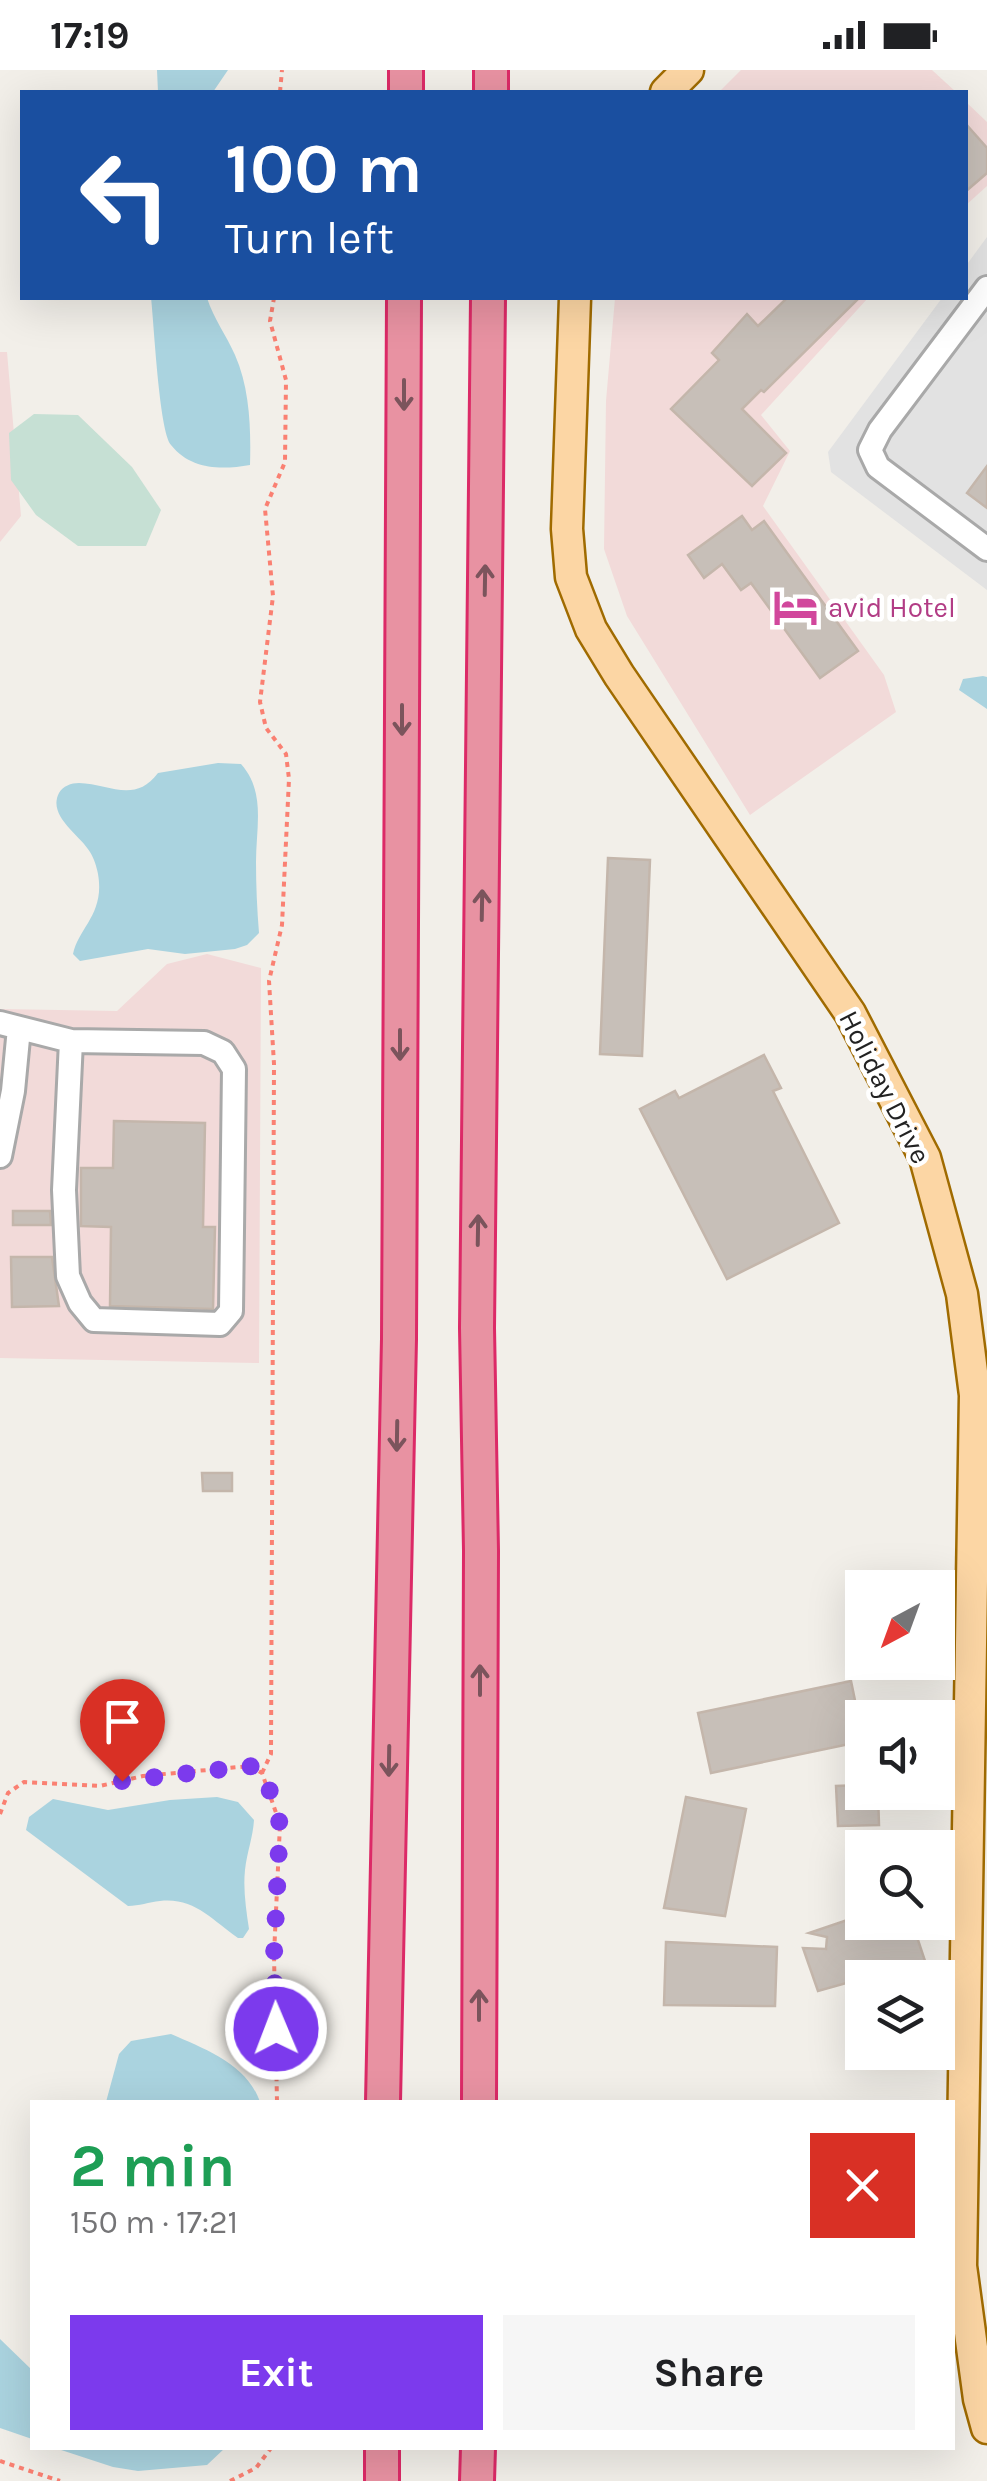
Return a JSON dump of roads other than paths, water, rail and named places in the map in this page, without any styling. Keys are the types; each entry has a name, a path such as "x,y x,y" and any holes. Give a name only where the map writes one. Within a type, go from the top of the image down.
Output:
{"highway":[{"path":"383,2100 400,1339 404,300"},
{"path":"479,2100 481,1551 477,1328 488,300"},
{"path":"382,2450 382,2481"},
{"path":"478,2450 478,2481"}],"main road":[{"path":"668,90 688,70"},
{"name":"Holiday Drive","path":"575,300 568,529 571,577 591,628 618,675 850,1014 925,1158 962,1294 975,1395 958,2182 962,2266 978,2398 987,2428"}],"lane":[{"path":"987,288 880,430 870,450 878,467 987,549"},
{"path":"0,1156 13,1091 9,1026 71,1042 204,1043 223,1052 234,1069 231,1311 220,1324 94,1320 80,1303 68,1276 64,1190 71,1042"}],"water":[{"path":"157,70 228,70 214,90 158,90"},
{"path":"151,300 208,300 244,381 250,465 207,466 179,453 167,435"},
{"path":"987,677 987,709 959,690 963,679"},
{"path":"218,763 241,764 257,798 259,933 247,945 235,949 185,954 148,949 80,961 73,954 95,910 98,874 90,852 57,810 61,791 67,785 79,783 131,790 140,788 158,773"},
{"path":"217,1797 238,1802 254,1820 244,1877 249,1929 243,1938 183,1903 160,1901 128,1906 26,1830 29,1817 53,1799 108,1810"},
{"path":"171,2034 211,2052 245,2077 259,2100 107,2100 119,2054 131,2041"},
{"path":"0,2339 30,2368 30,2438 0,2428"},
{"path":"61,2450 223,2450 207,2465 138,2471"}],"place":[{"name":"avid Hotel","path":"795,607"}]}
